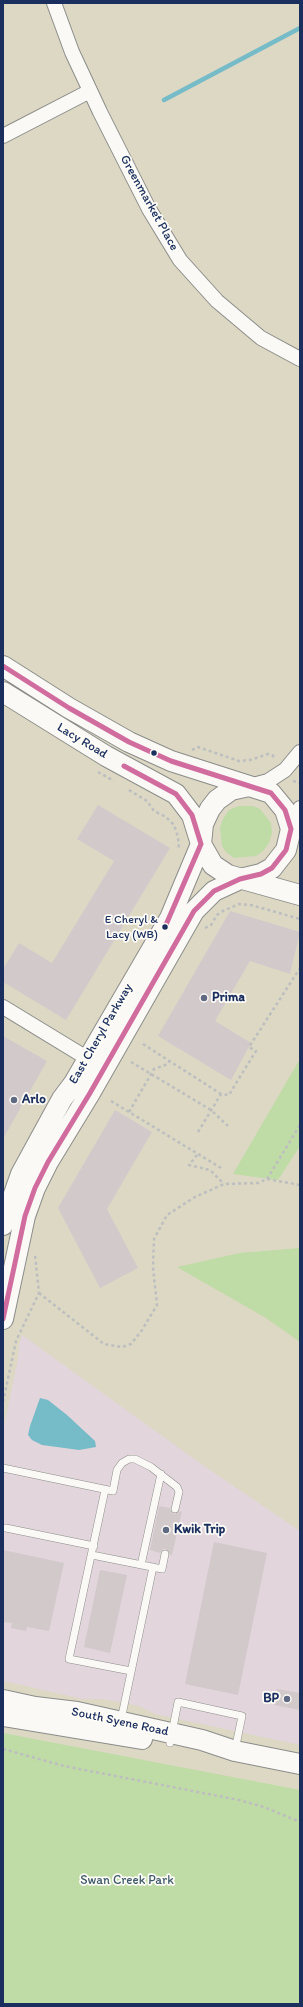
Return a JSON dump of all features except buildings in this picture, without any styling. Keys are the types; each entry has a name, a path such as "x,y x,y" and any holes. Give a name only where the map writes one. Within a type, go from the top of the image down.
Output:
{"street":[{"name":"Greenmarket Place","path":"54,3 72,52 90,91 149,209 180,260 217,301 261,338 300,359"},
{"path":"3,136 90,91"},
{"name":"Lacy Road","path":"3,666 68,708 129,742 171,761 249,786"},
{"name":"Lacy Road","path":"3,692 106,756 176,794 192,815 201,844"},
{"path":"300,752 285,770 268,781 230,790 214,804 203,824 201,844 213,865 220,871 240,880 300,895"},
{"path":"249,786 271,793 279,801 285,810 296,837"},
{"path":"240,880 261,874 272,868 296,837 300,808"},
{"name":"East Cheryl Parkway","path":"3,1319 25,1216 36,1188 95,1064 170,918 201,844"},
{"name":"East Cheryl Parkway","path":"3,1225 21,1174 62,1099 95,1064 194,911 214,891 240,880"},
{"path":"3,1008 95,1064"},
{"name":"South Syene Road","path":"3,1700 35,1707 77,1712 119,1729"},
{"name":"South Syene Road","path":"3,1716 119,1729 300,1764"}],"lane":[{"path":"131,1672 69,1659 94,1546 109,1490 117,1470 122,1463 129,1459 144,1462 177,1487 179,1492 175,1509"},
{"path":"3,1468 109,1490"},
{"path":"141,1565 161,1474"},
{"path":"6,1528 94,1546"},
{"path":"92,1555 162,1569 165,1554"},
{"path":"119,1729 152,1567"},
{"path":"170,1738 178,1702 242,1716 235,1751"}],"path":[{"path":"198,747 239,761 250,760 268,754 275,757"},
{"path":"154,811 166,817 174,825 178,837 179,853"},
{"path":"202,930 210,925 217,915 223,910 239,904 251,905 300,919"},
{"path":"142,1044 170,1060 222,1094 228,1095 256,1051 249,1047 300,968"},
{"path":"130,1112 154,1069 168,1064 170,1060"},
{"path":"132,1062 211,1110 228,1126"},
{"path":"198,1132 222,1094"},
{"path":"111,1101 221,1168"},
{"path":"267,1179 300,1125"},
{"path":"197,1154 189,1165 210,1170 224,1184"},
{"path":"39,1293 104,1344 122,1347 130,1344 142,1330 157,1305 153,1268 154,1239 167,1215 195,1197 224,1184 258,1183 267,1179 300,1185"},
{"path":"3,1402 16,1341 39,1293 35,1253"},
{"path":"3,1750 64,1766 239,1800 264,1807 300,1822"}],"shaded area":[{"path":"22,1335 204,1466 300,1531 300,1745 155,1714 139,1706 103,1699 83,1699 3,1681 3,1431"}],"green space":[{"path":"239,806 253,806 260,809 271,823 272,833 269,843 263,851 256,856 234,858 226,852 222,846 220,828 223,819 229,810"},
{"path":"300,1059 300,1146 278,1180 233,1174"},
{"path":"300,1248 300,1342 266,1318 177,1267 240,1253"},
{"name":"Swan Creek Park","path":"3,1733 300,1790 300,2004 3,2004"}],"water":[{"path":"40,1398 48,1400 67,1415 95,1441 96,1447 79,1450 42,1445 32,1440 28,1435"}],"waterway":[{"path":"164,100 300,28"}],"transit line":[{"path":"3,666 69,708 129,742 171,761 271,793 285,810 291,829 286,850 272,868 261,874 240,879 214,891 194,911 90,1093 48,1162 35,1188 25,1216 3,1319"},
{"path":"124,766 176,794 192,815 201,844 165,927"}],"place":[{"name":"E Cheryl & Lacy (WB)","path":"165,927"},
{"name":"Prima","path":"204,998"},
{"name":"Arlo","path":"14,1100"},
{"name":"Kwik Trip","path":"166,1530"},
{"name":"BP","path":"287,1699"}]}
